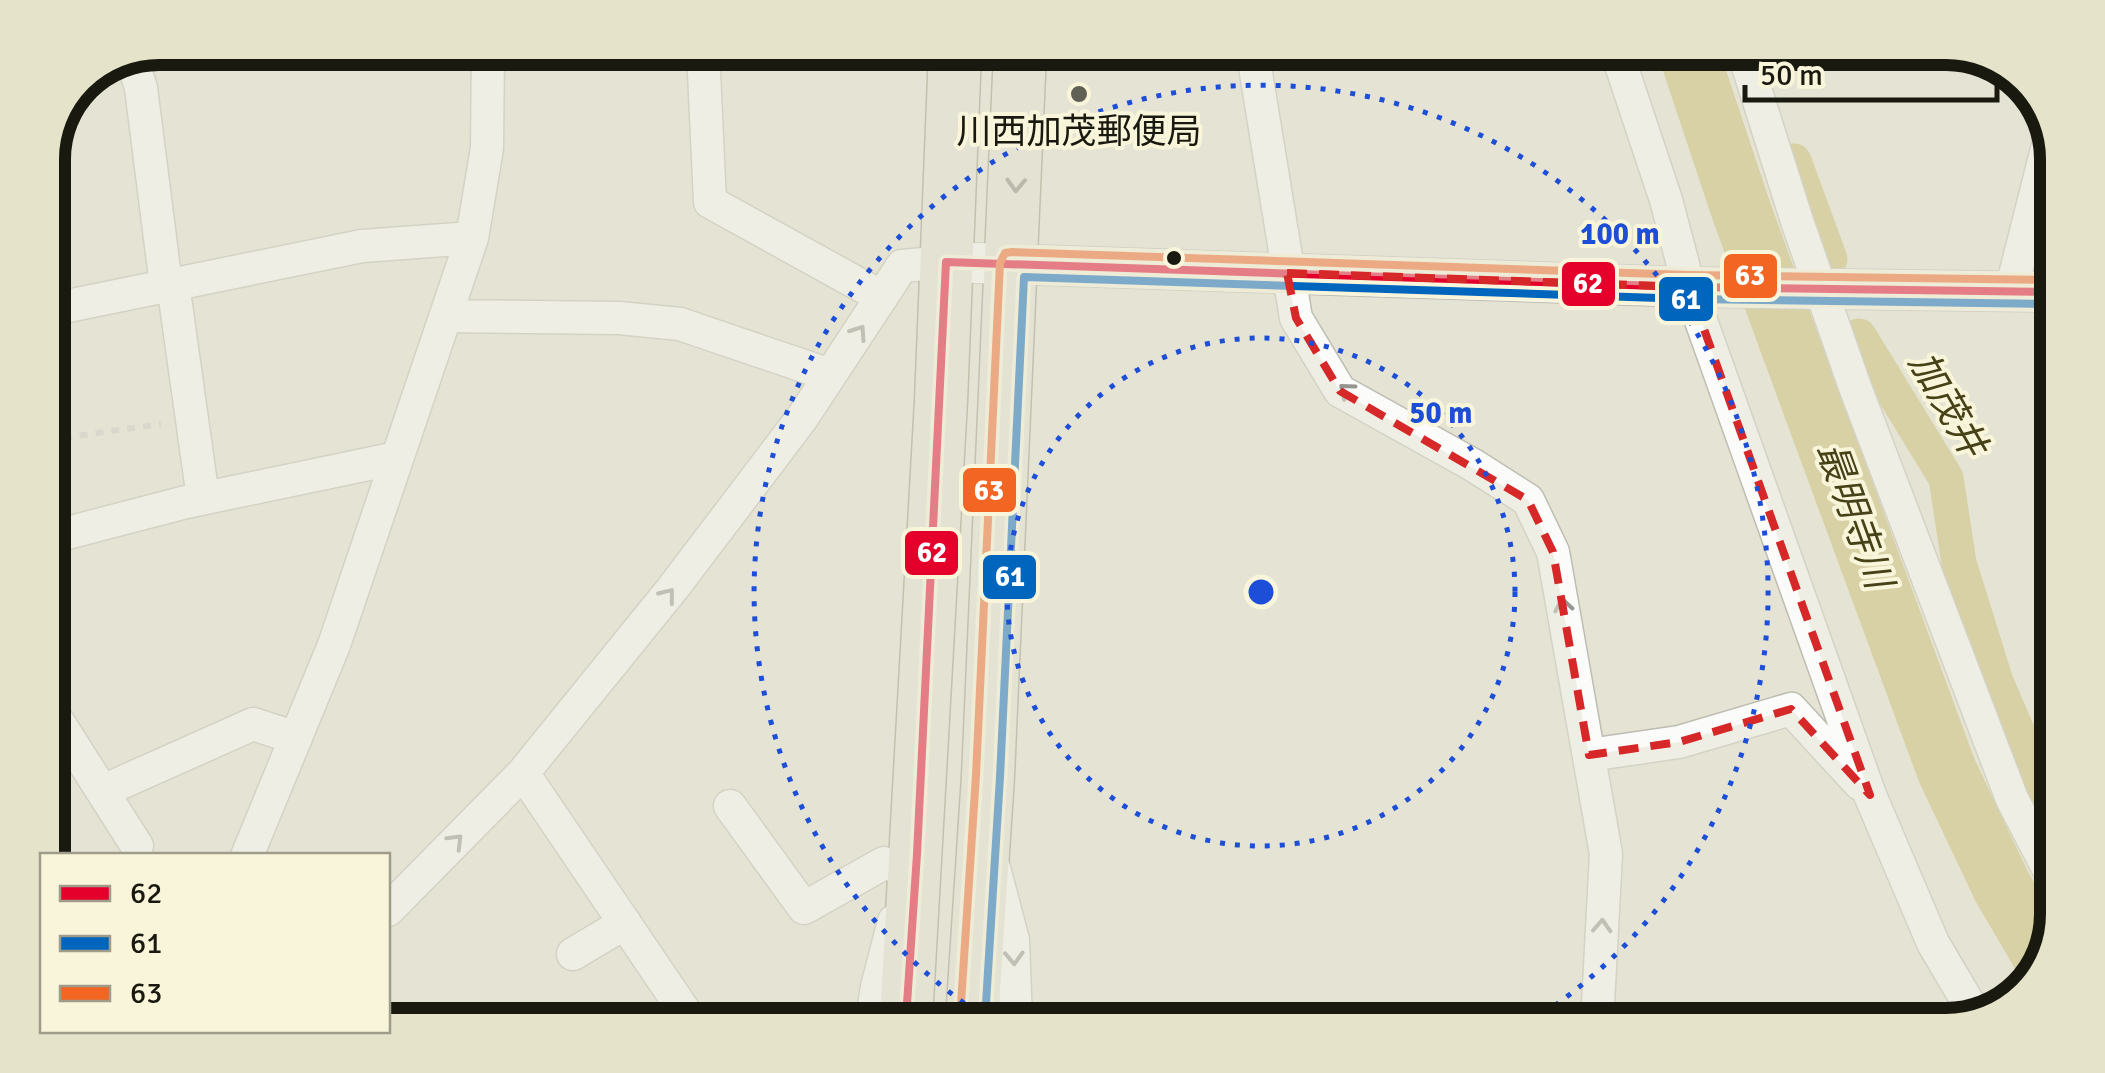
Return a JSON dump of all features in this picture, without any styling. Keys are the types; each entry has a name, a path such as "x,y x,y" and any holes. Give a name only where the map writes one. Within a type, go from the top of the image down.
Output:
{"main road":[{"path":"906,1008 954,65"},
{"path":"973,1008 1012,264 1028,65"}],"street":[{"path":"248,853 334,645 472,238 487,148 488,65"},
{"path":"704,65 710,202 882,297"},
{"path":"1255,65 1296,318 1340,391 1473,464 1528,500 1553,552 1606,854 1598,1008"},
{"path":"1621,65 1870,795 1934,943 1970,1005"},
{"path":"1755,65 1814,288 2012,799 2040,853"},
{"path":"135,69 142,88 203,498"},
{"path":"2011,291 2040,174"},
{"path":"65,306 362,246 472,238"},
{"path":"390,908 524,774 802,418 902,266 946,262 1699,287 2040,292"},
{"path":"446,316 618,318 680,324 830,376"},
{"path":"65,534 203,498 397,458"},
{"path":"1588,756 1679,742 1792,709 1870,795"},
{"path":"102,791 253,724 296,738"},
{"path":"65,731 136,846"},
{"path":"524,774 682,1008"},
{"path":"730,806 804,908 913,849"},
{"path":"984,830 1014,940 1016,1008"},
{"path":"873,1008 913,849"},
{"path":"573,954 625,923"}],"path":[{"path":"65,438 192,419"}],"highlighted area":[{"path":"1287,273 1689,287 1870,795 1791,709 1679,742 1589,755 1553,552 1528,500 1340,391 1296,318"}],"waterway":[{"name":"最明寺川","path":"1693,65 1741,210 1947,771 2002,887 2035,943"},
{"name":"加茂井","path":"1794,161 1830,259"},
{"name":"加茂井","path":"1859,336 1946,478 1959,563 1996,682 2040,784"}],"transit line":[{"name":"63","path":"961,1008 1000,263 1005,253 1689,275 2040,280"},
{"name":"62","path":"907,1008 946,262 1689,287 2040,292"},
{"name":"61","path":"986,1008 1024,277 1689,299 2040,304"}],"place":[{"name":"川西加茂郵便局","path":"1079,94"}]}
